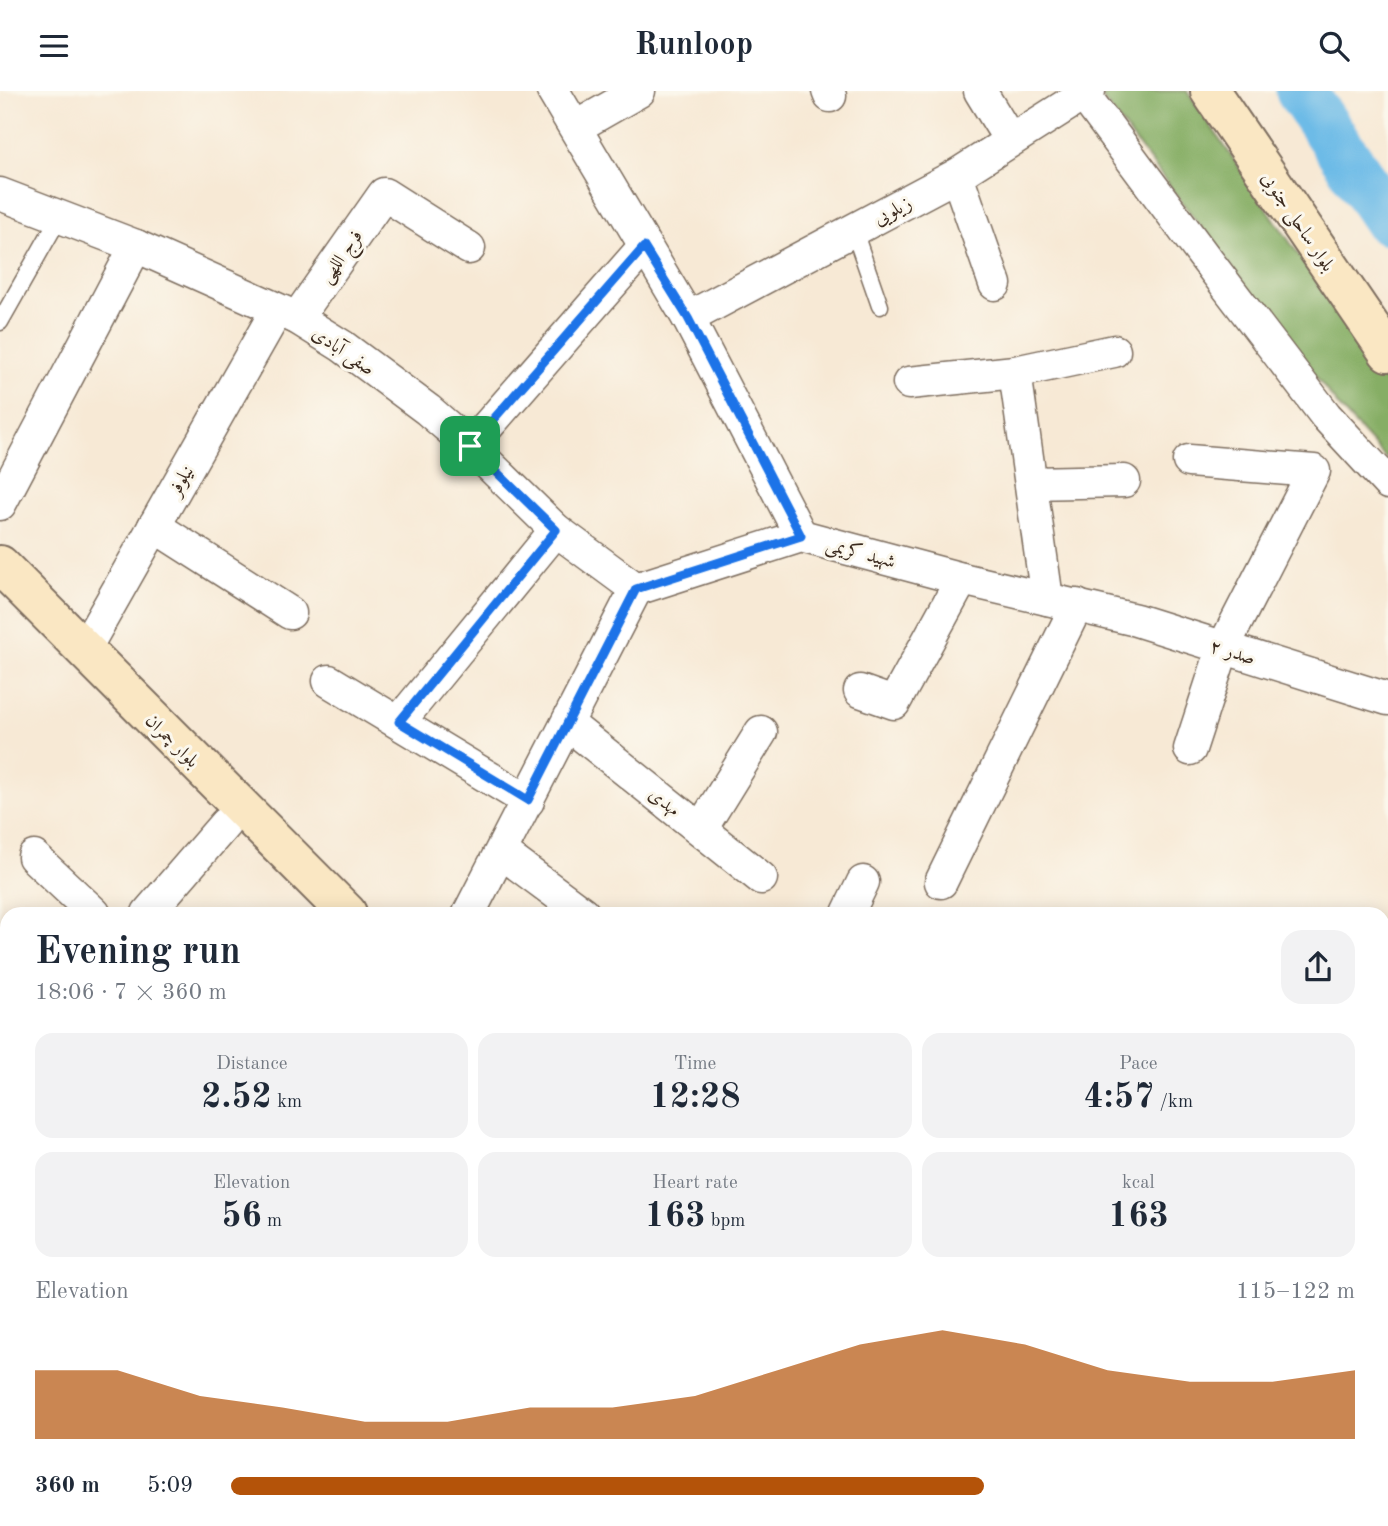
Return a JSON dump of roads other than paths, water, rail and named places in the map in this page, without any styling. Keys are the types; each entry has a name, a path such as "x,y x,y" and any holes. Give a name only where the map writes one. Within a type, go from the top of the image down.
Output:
{"main road":[{"name":"بلوار ساحلی جنوبی","path":"1210,91 1388,352"},
{"name":"بلوار چمران","path":"0,565 341,907"},
{"name":"بلوار چمران","path":"0,594 307,907"}],"street":[{"path":"553,91 688,318 801,536"},
{"path":"576,127 639,91"},
{"path":"980,91 1010,140"},
{"path":"1086,93 1203,255 1318,405 1388,483"},
{"name":"زیلویی","path":"688,318 957,176 1086,93"},
{"path":"957,176 995,285"},
{"name":"صفی آبادی","path":"0,194 136,246 287,314 385,378 470,446 556,530 636,589"},
{"name":"فرج اللهی","path":"287,314 384,194 469,248"},
{"path":"0,504 136,246"},
{"path":"470,446 644,247"},
{"name":"نیلوفر","path":"84,650 154,526 287,314"},
{"path":"909,383 1015,372 1114,351"},
{"path":"941,882 1062,602 1031,483 1015,372"},
{"path":"1189,461 1314,471 1223,648 1190,749"},
{"path":"1031,483 1124,481"},
{"path":"154,526 290,613"},
{"path":"399,722 556,530"},
{"name":"شهید کریمی","path":"636,589 801,536 962,579 1062,602"},
{"path":"860,691 894,703 962,579"},
{"path":"472,907 636,589"},
{"name":"صدر ۲","path":"1062,602 1136,620 1388,699"},
{"path":"329,681 528,800"},
{"name":"مهدی","path":"568,724 761,878"},
{"path":"701,829 761,732"},
{"path":"153,907 225,824"},
{"path":"501,852 575,907"},
{"path":"34,857 88,907"},
{"path":"851,907 863,882"}],"lane":[{"path":"0,321 60,216"},
{"path":"854,231 880,306"}],"waterway":[{"path":"1301,91 1388,220"}]}
